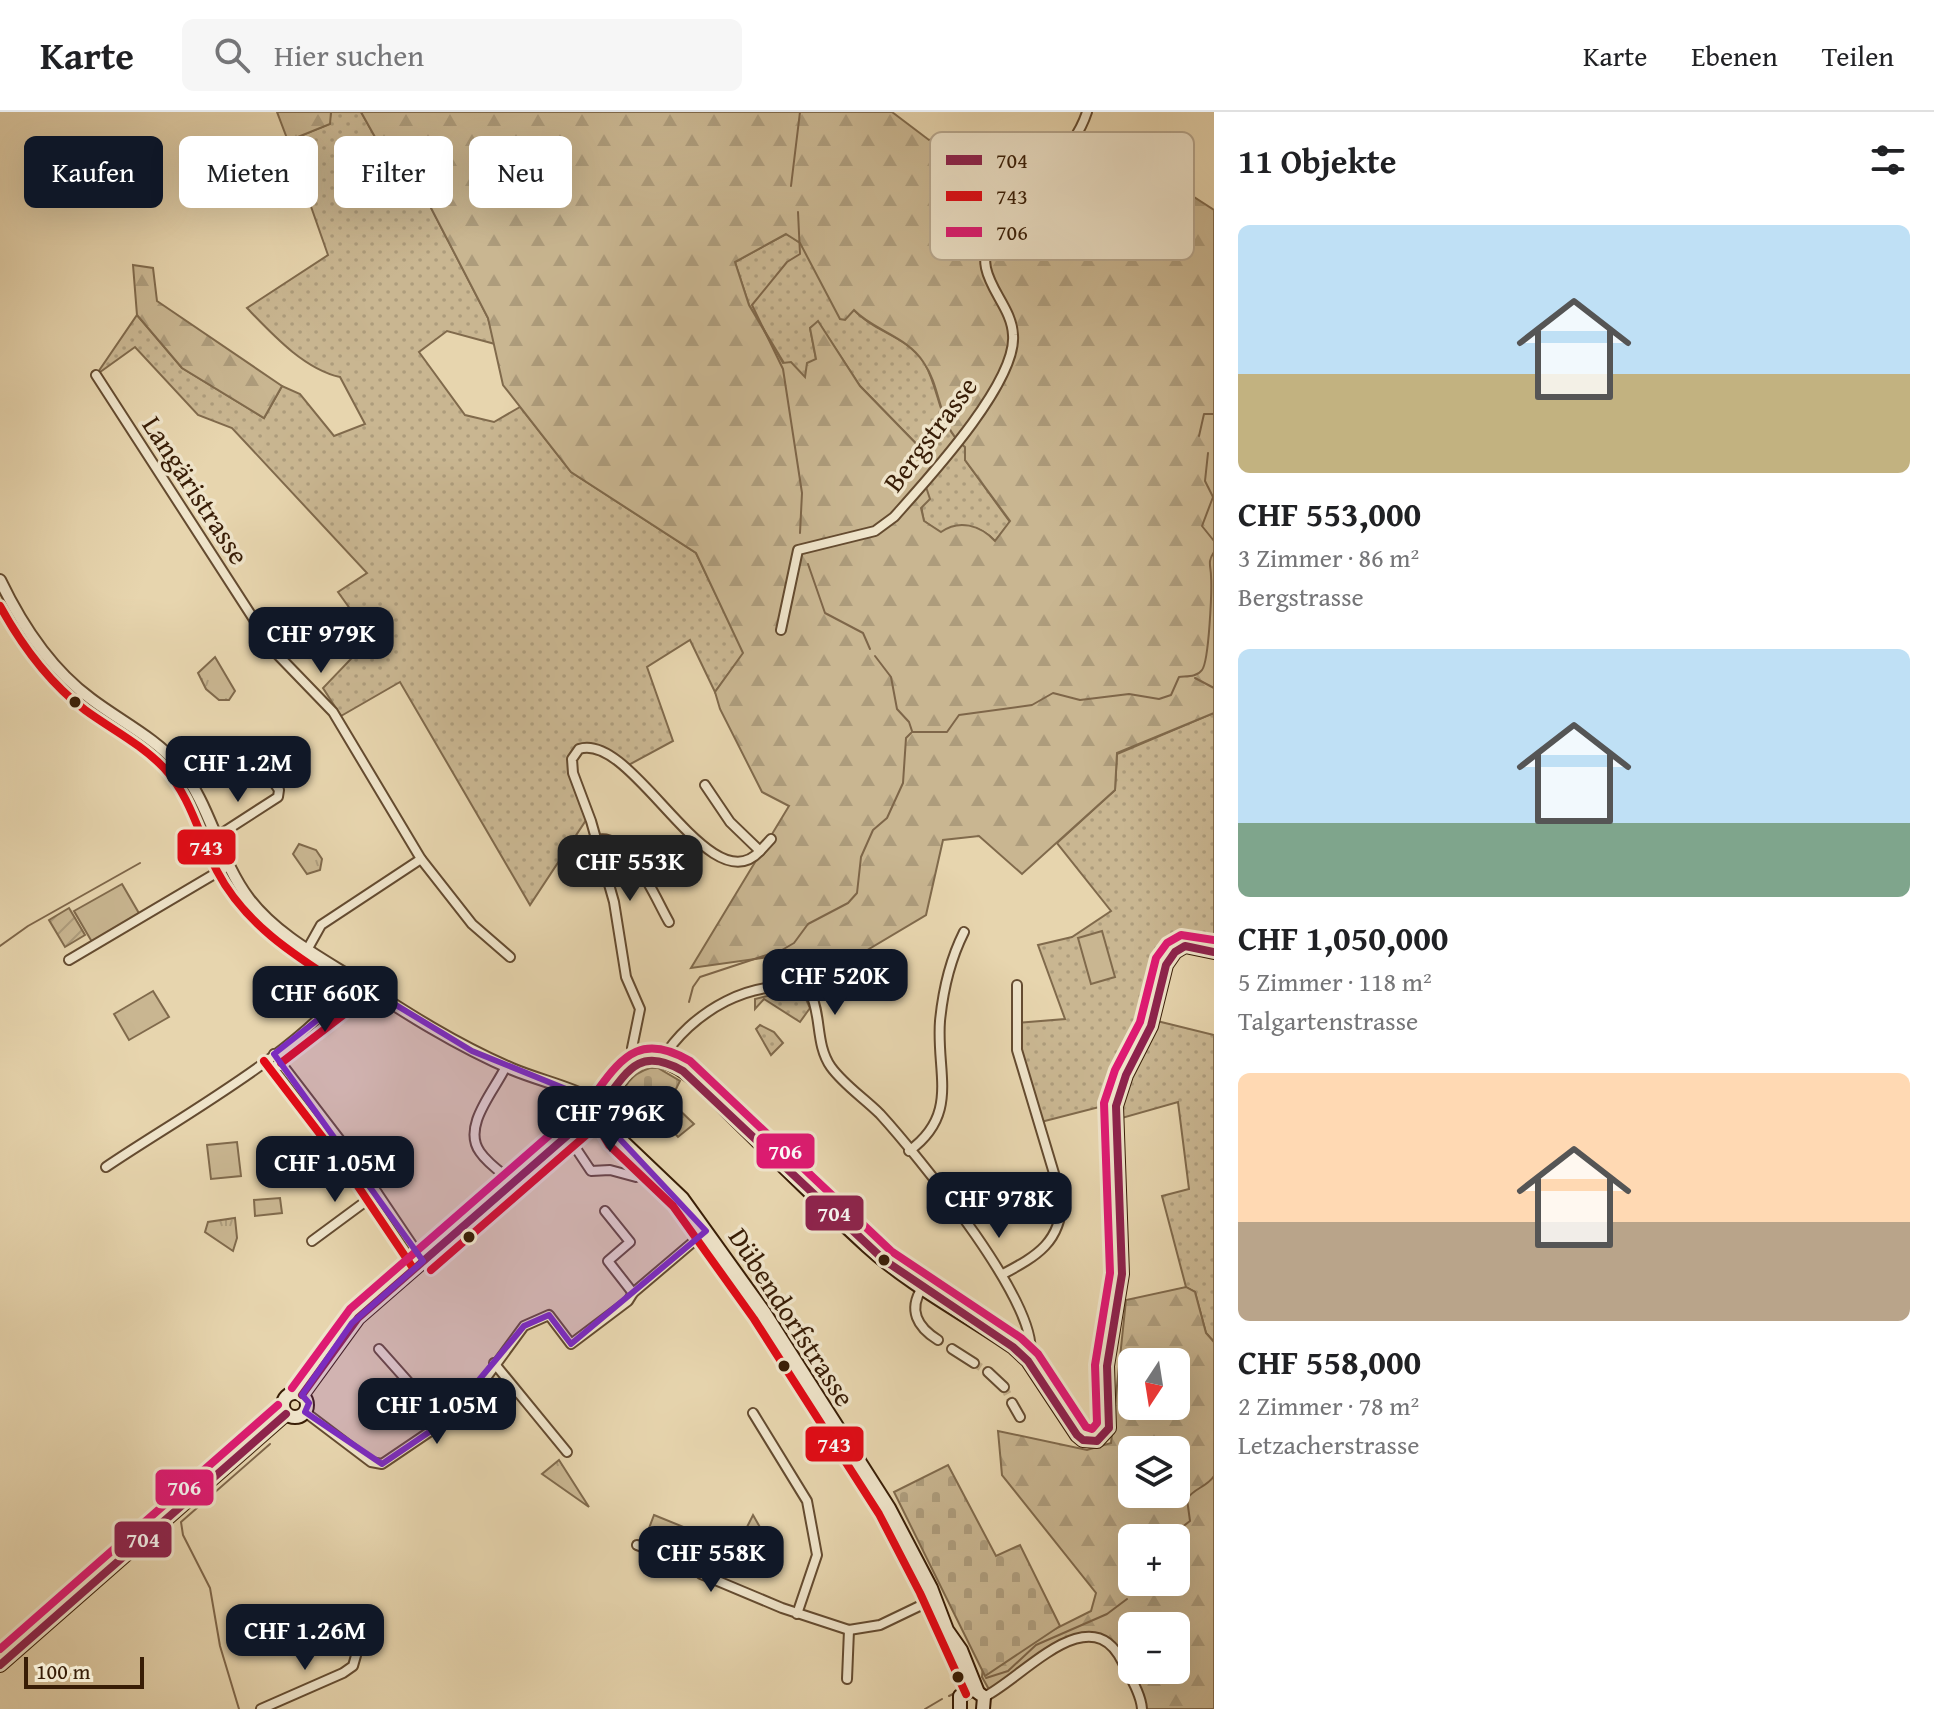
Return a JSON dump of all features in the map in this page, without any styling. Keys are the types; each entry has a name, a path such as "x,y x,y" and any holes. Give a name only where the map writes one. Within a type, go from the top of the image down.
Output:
{"main road":[{"path":"607,1098 630,1068 640,1061 662,1060 695,1082 868,1247 1028,1361 1079,1437 1092,1442 1104,1436 1110,1420 1107,1366 1122,1274 1117,1099 1151,1026 1168,960 1185,946 1214,952"},
{"path":"302,1395 352,1323 566,1134 599,1115 611,1106 607,1098 600,1095 592,1099 589,1108 599,1115"},
{"name":"Dübendorfstrasse","path":"599,1115 682,1198 756,1300 880,1493 915,1562 916,1572 961,1650 977,1697"},
{"path":"293,1393 302,1395 307,1405 305,1412 294,1418 286,1414 282,1405 286,1397 293,1393"},
{"path":"0,1665 286,1414"},
{"path":"960,1709 958,1701 977,1697"}],"street":[{"path":"1080,132 1087,112"},
{"name":"Bergstrasse","path":"781,630 798,550 875,531 894,517 988,402 1009,358 1014,337 1008,312 986,268 986,260"},
{"name":"Langäristrasse","path":"96,375 275,652 333,712 421,859 472,924 510,957"},
{"path":"0,580 35,643 58,670 83,693 156,744 178,766 196,792 228,866 267,919 307,950 435,1032 506,1066 592,1099"},
{"path":"640,1061 632,1048 640,1009 626,977 614,902 597,840 571,766 575,753 586,746 599,750 623,768 707,849 725,862 738,865 749,862 771,839"},
{"path":"216,837 278,797 279,790 269,775"},
{"path":"705,785 730,822 760,851"},
{"path":"597,840 610,839 626,849 669,922"},
{"path":"307,950 321,925 421,859"},
{"path":"69,960 228,866"},
{"path":"909,1151 927,1136 942,1103 942,1000 952,959 964,932"},
{"path":"106,1167 274,1054 335,1006 353,979"},
{"path":"1003,1274 1043,1251 1055,1236 1062,1216 1062,1200 1017,1050 1017,985"},
{"path":"662,1060 716,1004 746,994 796,987 810,992 817,1006 821,1044 828,1062 909,1151 1003,1274 1032,1345 1028,1361"},
{"path":"274,1054 423,1261"},
{"path":"506,1066 481,1110 475,1138 479,1151 513,1182"},
{"path":"566,1134 591,1171 610,1170 636,1177 649,1166"},
{"path":"312,1241 377,1193"},
{"path":"605,1211 630,1242 608,1261 633,1293"},
{"path":"305,1412 371,1462 382,1464 444,1422 483,1382 524,1326 549,1315 571,1344 628,1301 633,1293 706,1231"},
{"path":"922,1288 914,1302 915,1315 924,1332 938,1340"},
{"path":"379,1349 444,1422"},
{"path":"952,1349 974,1363"},
{"path":"494,1363 567,1452"},
{"path":"988,1372 1000,1379 1004,1387"},
{"path":"1012,1403 1020,1417"},
{"path":"753,1413 807,1501 817,1555 797,1614"},
{"path":"637,1545 697,1567 701,1574 797,1614 849,1630 880,1625 933,1604"},
{"path":"847,1679 849,1630"},
{"path":"977,1697 1066,1642 1086,1635 1108,1641 1118,1652 1142,1709"},
{"path":"261,1709 343,1673 353,1666 359,1645"}],"highlighted area":[{"path":"353,979 472,1051 598,1102 618,1137 706,1231 571,1344 549,1315 524,1326 444,1422 382,1464 305,1412 309,1403 302,1395 352,1323 423,1261 274,1054 335,1006"}],"green space":[{"path":"277,112 331,112 330,124 300,136 286,136"},
{"path":"331,112 361,112 374,136 334,136 334,208 431,208 488,318 495,344 447,331 419,352 465,415 494,422 520,407 571,472 696,553 744,653 715,692 690,640 647,667 673,741 623,768 599,749 579,749 574,768 590,814 530,905 400,682 341,716 323,688 371,638 338,592 367,573 232,428 198,415 135,347 96,375 137,315 182,368 264,418 282,386 300,394 334,436 365,424 340,377 302,359 247,308 328,255 312,208 318,208 318,136 300,136 329,124"},
{"path":"361,112 892,112 930,140 930,260 1194,260 1194,197 1214,210 1214,713 1117,753 1115,790 1022,874 979,836 943,840 926,915 854,958 830,989 818,990 792,978 790,954 691,968 789,806 762,792 720,709 715,692 743,653 696,553 571,472 503,385 488,318 431,208 453,208 453,136 374,136","holes":["786,234 800,243 840,319 845,320 854,310 909,346 924,363 950,429 965,447 965,460 1010,521 995,541 983,531 969,526 955,526 941,532 924,521 921,508 930,499 923,478 934,462 860,386 818,321 810,328 816,359 807,363 805,377 791,362 783,363 749,305 735,262"]},
{"path":"786,234 816,258 856,312 910,347 925,364 945,419 956,439 965,447 965,460 1010,522 995,541 977,529 964,528 941,533 924,521 922,490 934,462 860,386 818,322 810,328 816,359 805,378 784,363 749,305 735,262"},
{"path":"133,265 153,268 157,301 282,386 264,418 182,368 137,315"},
{"path":"215,657 235,691 229,700 219,700 206,689 198,673"},
{"path":"1214,713 1214,952 1175,951 1153,1020 1214,1035 1214,1342 1206,1333 1195,1292 1186,1287 1162,1196 1189,1189 1178,1102 1115,1120 1116,1106 1107,1105 1037,1123 1015,1023 1065,1019 1038,945 1072,937 1111,911 1057,843 1115,790 1117,754"},
{"path":"299,844 316,850 322,859 320,870 307,874 293,854"},
{"path":"122,884 140,915 92,942 74,911"},
{"path":"69,908 85,935 65,947 49,920"},
{"path":"1102,931 1115,977 1091,984 1078,938"},
{"path":"153,991 169,1017 129,1040 114,1014"},
{"path":"788,991 805,997 810,1008 800,1022 764,999 755,1009 755,999"},
{"path":"760,1025 774,1032 783,1043 771,1055 756,1029"},
{"path":"650,1068 658,1068 680,1081 670,1101 694,1124 678,1137 645,1101 628,1117 618,1106 628,1082"},
{"path":"237,1142 241,1176 211,1179 207,1145"},
{"path":"280,1198 282,1213 255,1216 254,1200"},
{"path":"235,1218 237,1238 233,1251 205,1232 208,1222"},
{"path":"1186,1287 1195,1292 1206,1333 1214,1342 1214,1709 1142,1709 1130,1684 1190,1684 1190,1612 1118,1612 1118,1661 1108,1641 1080,1636 991,1693 982,1677 983,1665 1091,1611 1096,1593 1002,1475 998,1431 1087,1450 1111,1443 1118,1376 1118,1420 1190,1420 1190,1348 1121,1348 1126,1300"},
{"path":"559,1460 589,1507 542,1474"},
{"path":"948,1465 996,1556 1020,1545 1060,1626 985,1676 894,1492"},
{"path":"654,1515 686,1528 678,1548 646,1536"},
{"path":"753,1515 761,1529 761,1542 742,1537"}],"waterway":[{"path":"791,186 800,112"},
{"path":"798,212 800,254 787,262 752,305 783,369 802,493 800,533"},
{"path":"1199,436 1204,414 1214,414"},
{"path":"1208,453 1205,481 1213,497 1202,526 1214,541"},
{"path":"912,732 947,732 959,715 1032,705 1053,693 1080,700 1129,694 1159,699 1171,695 1179,677 1197,674 1204,664 1210,610 1210,561 1214,552"},
{"path":"808,564 825,613 863,633 870,649"},
{"path":"875,656 891,677 897,709 909,722 912,731"},
{"path":"1195,678 1214,688"},
{"path":"689,1002 700,977 782,950 794,943 808,924 848,903 857,893 861,857 873,830 887,818 903,783 906,738 911,733"},
{"path":"0,946 28,926 140,863"},
{"path":"239,1709 220,1646 210,1588 183,1535 181,1522 270,1444"},
{"path":"1186,1524 1190,1521 1187,1499 1214,1476"},
{"path":"986,1678 1008,1671 1036,1645 1107,1614 1127,1599"},
{"path":"949,1696 953,1694"},
{"path":"925,1709 942,1699"}],"tunnel":[{"path":"974,1363 988,1372"},
{"path":"1004,1387 1012,1403"}],"transit line":[{"name":"743","path":"0,606 27,649 59,688 85,710 146,751 173,779 188,804 217,871 242,908 291,952 347,989"},
{"name":"706","path":"597,1091 616,1066 636,1052 660,1049 690,1061 891,1251 1021,1338 1038,1354 1086,1427 1092,1429 1097,1423 1095,1365 1110,1273 1104,1103 1115,1070 1140,1022 1156,958 1167,943 1181,935 1214,940"},
{"name":"704","path":"607,1098 631,1069 647,1061 669,1064 683,1071 884,1260 1013,1347 1028,1361 1077,1435 1083,1440 1097,1441 1109,1428 1107,1366 1122,1274 1116,1106 1126,1075 1151,1026 1166,965 1175,952 1185,946 1214,952"},
{"name":"743","path":"281,1063 343,1015 363,986"},
{"name":"743","path":"264,1061 343,1164 413,1268"},
{"name":"706","path":"292,1388 350,1309 584,1105"},
{"name":"704","path":"302,1395 358,1318 592,1114"},
{"name":"743","path":"595,1122 609,1145 673,1206 754,1319 879,1514 920,1593 966,1694"},
{"name":"743","path":"431,1270 600,1123"},
{"name":"706","path":"0,1649 278,1405"},
{"name":"704","path":"0,1665 286,1414"}]}
